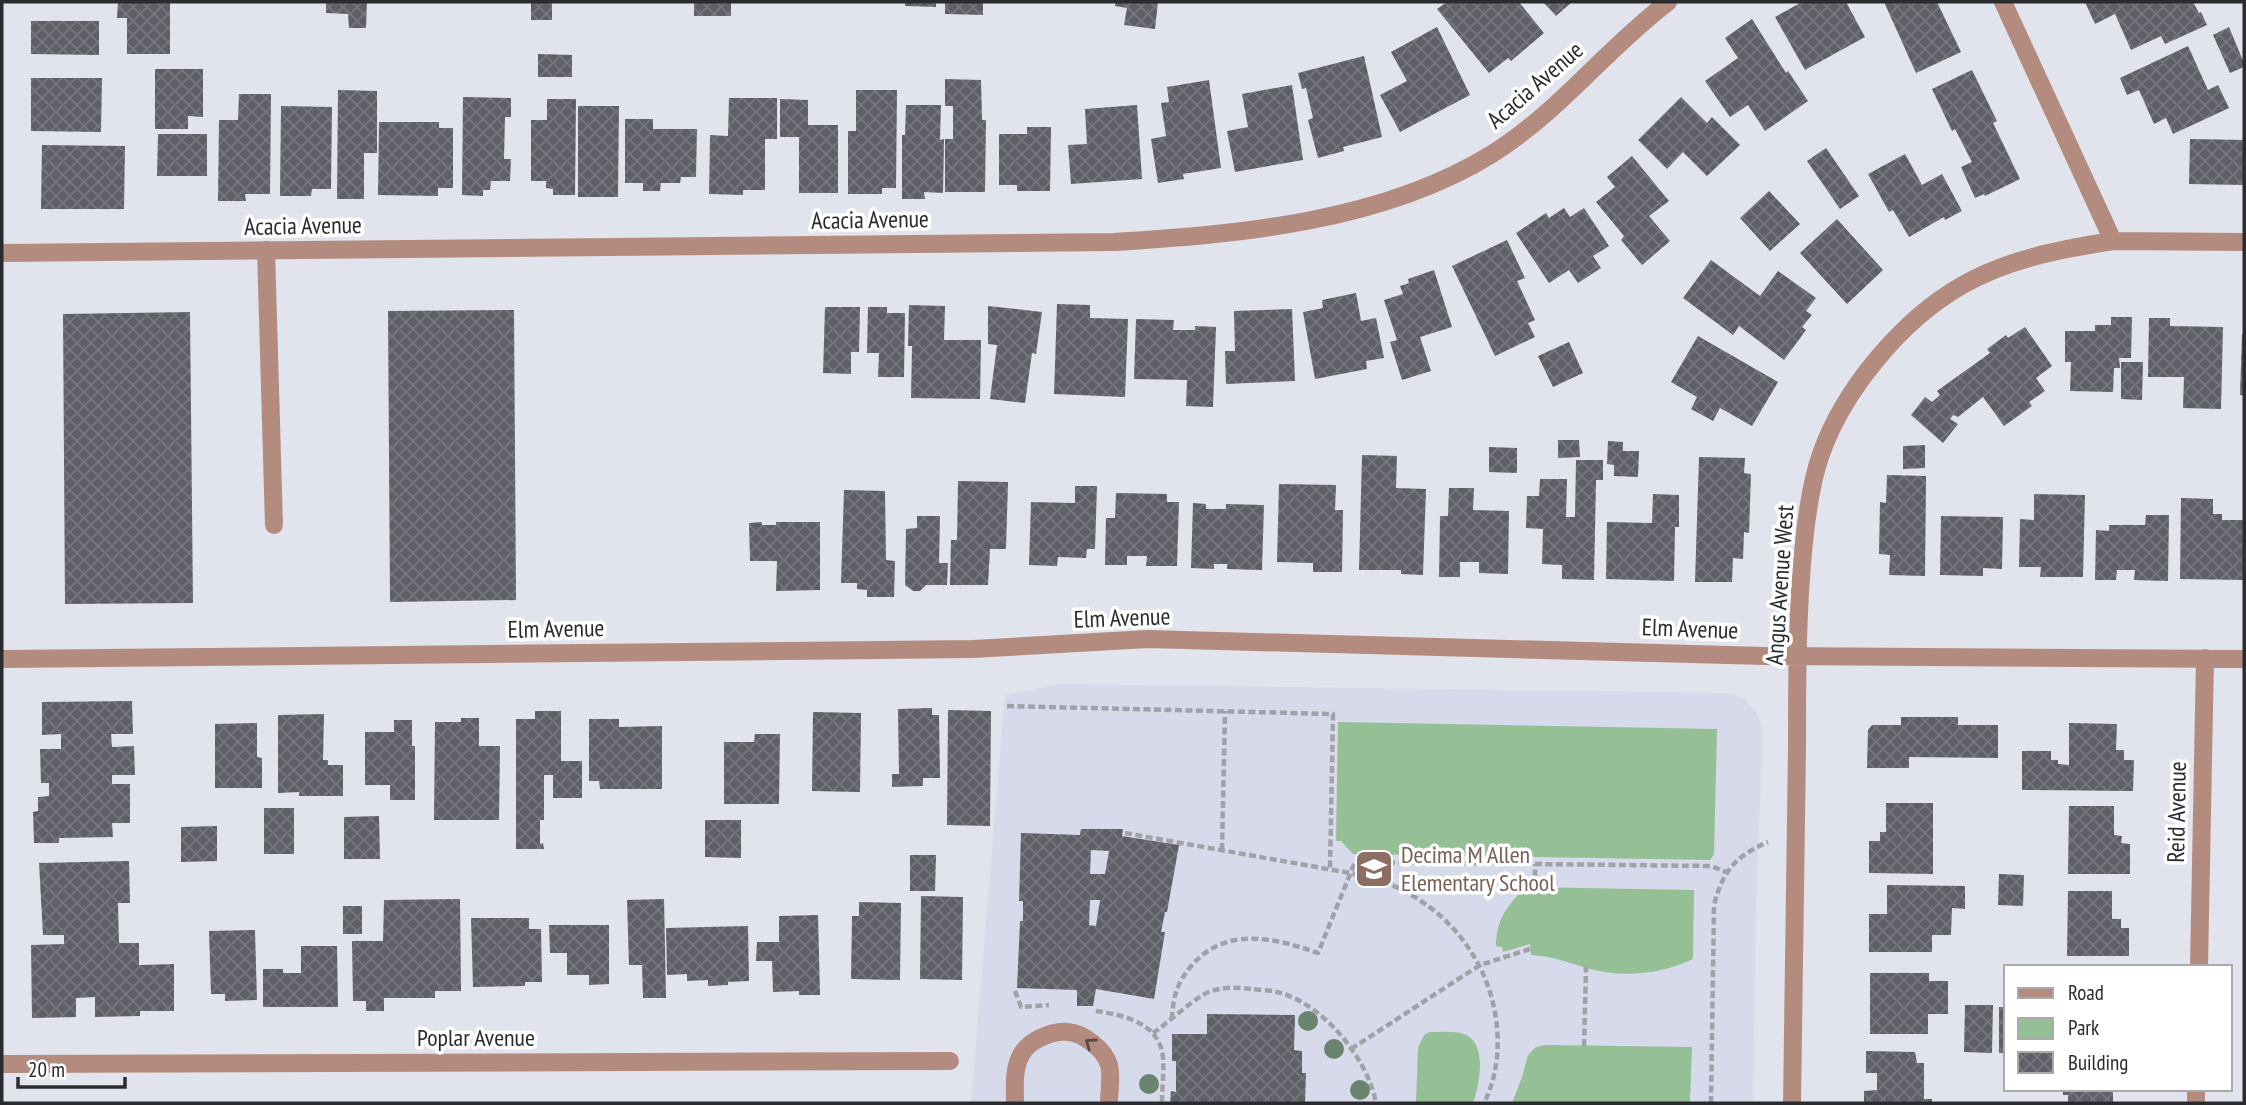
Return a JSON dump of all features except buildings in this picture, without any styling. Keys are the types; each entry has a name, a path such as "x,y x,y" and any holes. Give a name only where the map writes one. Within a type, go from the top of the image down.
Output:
{"street":[{"name":"Acacia Avenue","path":"2,253 1114,242 1183,237 1309,220 1374,206 1436,183 1492,154 1549,112 1598,63 1668,2"},
{"path":"2003,2 2113,241 2244,242"},
{"name":"Angus Avenue West","path":"1792,1103 1801,573 1807,511 1821,454 1844,405 1880,356 1920,316 1962,286 2008,265 2060,249 2113,241"},
{"path":"266,250 274,525"},
{"name":"Elm Avenue","path":"2,659 973,649 1148,639 1798,656 2244,659"},
{"name":"Reid Avenue","path":"2199,965 2205,658"},
{"path":"1014,1103 1015,1069 1022,1052 1035,1041 1068,1032 1083,1038 1104,1054 1109,1066 1109,1103"},
{"name":"Poplar Avenue","path":"2,1064 950,1061"}],"path":[{"path":"1007,706 1333,714 1330,868"},
{"path":"1222,850 1225,711"},
{"path":"1125,833 1330,868 1381,881 1424,904 1473,951 1489,984 1498,1032 1498,1053 1495,1073 1484,1103"},
{"path":"1711,1103 1714,905 1726,872 1737,859 1751,849 1772,840"},
{"path":"1172,1019 1173,998 1182,979 1202,954 1214,947 1241,938 1258,938 1292,944 1318,953 1355,862 1711,866 1726,872"},
{"path":"1535,864 1535,887"},
{"path":"1351,1049 1480,965 1531,949"},
{"path":"1584,1046 1586,967"},
{"path":"1153,1033 1207,992 1234,987 1278,992 1303,1003 1325,1019 1356,1054 1374,1091 1376,1103"}],"shaded area":[{"name":"Decima M Allen Elementary School","path":"1061,684 1728,693 1745,699 1757,713 1763,730 1756,899 1753,1103 971,1103 1005,695"}],"green space":[{"path":"1338,722 1717,729 1714,855 1710,860 1353,854 1341,841 1336,841"},
{"path":"1526,887 1694,890 1693,959 1668,968 1629,974 1603,972 1554,958 1531,955 1530,944 1503,952 1502,947 1496,946 1498,928 1509,906"},
{"path":"1430,1032 1460,1033 1474,1041 1480,1058 1480,1068 1473,1103 1416,1103 1418,1048 1424,1035"},
{"path":"1536,1047 1692,1047 1690,1103 1512,1103 1528,1055"}],"place":[{"name":"Decima M Allen Elementary School","path":"1374,869"}]}
